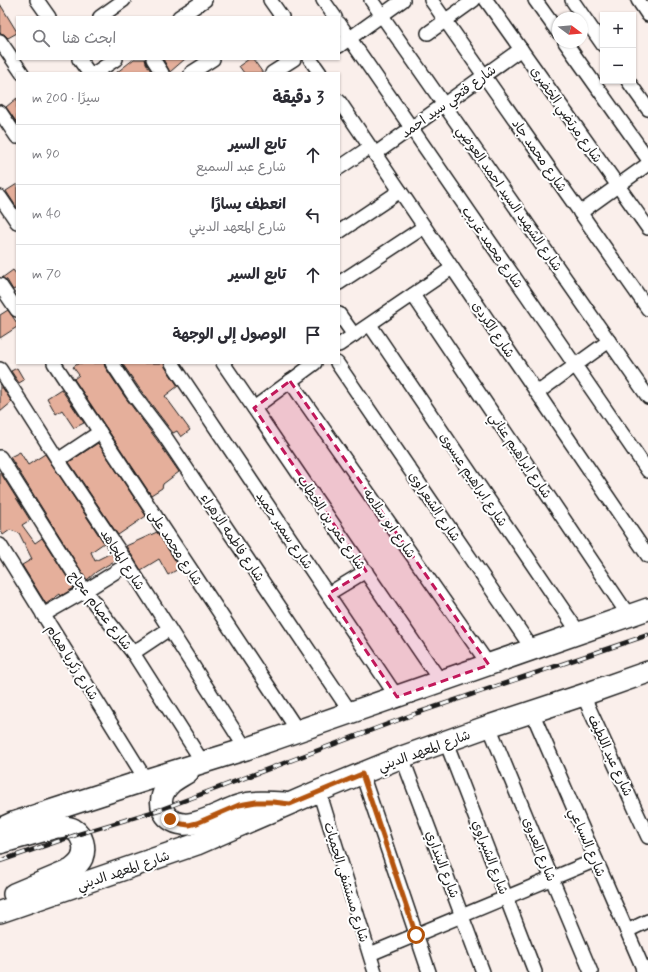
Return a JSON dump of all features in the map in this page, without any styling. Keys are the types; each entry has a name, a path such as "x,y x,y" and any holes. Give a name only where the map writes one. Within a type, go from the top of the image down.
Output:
{"main road":[{"path":"0,829 20,821 146,780 246,749 639,612"},
{"name":"شارع المعهد الديني","path":"0,912 197,844 402,757 648,672"},
{"path":"204,763 170,784 163,792 161,801 162,809 170,819 189,825 239,805 262,802 290,804"},
{"path":"0,843 65,826 73,829 79,834 83,842 84,850 78,865 71,870 0,899"}],"street":[{"path":"101,16 124,0"},
{"path":"181,16 205,0"},
{"path":"271,0 279,16"},
{"path":"323,0 334,16"},
{"name":"شارع الشهيد السيد احمد العوضي","path":"371,0 648,397"},
{"path":"344,42 403,0"},
{"name":"شارع محمد جاد","path":"431,0 648,309"},
{"path":"428,33 474,0"},
{"name":"شارع مرتضي الخضرى","path":"486,0 648,228"},
{"path":"535,0 552,24"},
{"path":"572,0 600,41"},
{"path":"638,0 648,15"},
{"path":"39,1 48,16"},
{"name":"شارع محمد غريب","path":"340,27 344,42 411,128 648,471"},
{"path":"0,41 21,72"},
{"path":"569,48 648,159"},
{"name":"شارع فتحي سيد احمد","path":"340,167 411,128 521,49"},
{"path":"80,60 88,72"},
{"path":"96,72 114,60"},
{"path":"154,60 161,72"},
{"path":"193,72 211,60"},
{"path":"274,72 292,60"},
{"path":"630,84 648,109"},
{"name":"شارع الكردى","path":"341,109 400,191 648,556"},
{"path":"0,112 16,136"},
{"path":"580,213 648,164"},
{"path":"340,231 400,191"},
{"path":"0,197 16,221"},
{"path":"340,282 424,227"},
{"path":"340,345 452,268"},
{"path":"0,286 16,309"},
{"name":"شارع ابراهيم عناني","path":"413,295 639,612"},
{"path":"340,315 354,335"},
{"name":"شارع ابراهيم عيسوى","path":"370,325 579,633"},
{"path":"537,393 609,341"},
{"name":"شارع محمد على","path":"55,364 298,731"},
{"name":"شارع فاطمه الزهراء","path":"113,364 132,393 164,435 351,713"},
{"name":"شارع سمير حميد","path":"173,364 397,697"},
{"name":"شارع عمر بن الخطاب","path":"224,364 441,682"},
{"path":"254,408 290,381 298,368 312,364"},
{"name":"شارع الشعراوى","path":"338,364 533,650"},
{"name":"شارع المجاهد","path":"0,368 58,460 128,564 246,749"},
{"name":"شارع ابو سلامه","path":"290,381 489,665"},
{"path":"58,460 100,432"},
{"name":"شارع عصام عجاج","path":"0,457 85,591 134,653 204,763"},
{"name":"شارع زكريا همام","path":"0,545 146,780"},
{"path":"43,615 128,564"},
{"path":"328,594 366,571"},
{"path":"134,653 170,630"},
{"name":"شارع عبد اللطيف","path":"583,695 648,837"},
{"name":"شارع السباعي","path":"532,712 627,932 644,967"},
{"name":"شارع العدوى","path":"489,726 591,972"},
{"name":"شارع الشبراوي","path":"446,742 535,972"},
{"name":"شارع البنداري","path":"402,757 483,972"},
{"path":"362,774 429,972"},
{"name":"شارع مستشفى الحميات","path":"319,791 375,972"},
{"path":"370,954 596,860"},
{"path":"627,932 648,921"}],"highlighted area":[{"path":"290,381 489,665 397,697 328,594 366,571 254,408"}],"building":[{"path":"0,4 16,30 16,34 8,38 4,34 0,33"},
{"path":"133,60 145,60 151,72 117,72"},
{"path":"164,60 184,60 170,72"},
{"path":"248,60 254,60 262,72 243,72 239,66"},
{"path":"16,99 16,122 6,107"},
{"path":"16,185 16,206 6,191"},
{"path":"13,270 16,274 16,288 13,290 7,280 2,278"},
{"path":"8,310 16,322 16,328 0,338 0,315"},
{"path":"78,364 104,364 125,397 179,472 163,484 162,488 151,495 74,379 79,375 73,367"},
{"path":"123,364 164,364 178,386 165,396 190,430 181,437 177,431 173,433"},
{"path":"17,368 24,380 19,383 11,371"},
{"path":"0,384 12,402 0,412"},
{"path":"61,389 84,423 74,428 62,410 56,414 47,398"},
{"path":"98,443 146,516 118,535 69,462"},
{"path":"20,452 28,465 45,454 104,543 91,552 95,561 111,553 116,560 96,572 87,580 10,457"},
{"path":"0,472 30,520 22,525 35,543 42,538 74,588 61,596 60,594 46,604 22,565 32,559 19,533 10,530 3,535 0,529"},
{"path":"157,532 180,568 168,575 159,559 141,570 126,546"}],"railway":[{"path":"0,861 79,834 162,809 417,713 648,635"}],"route":[{"path":"170,819 189,825 239,805 256,802 290,804 362,774 416,935"}]}
